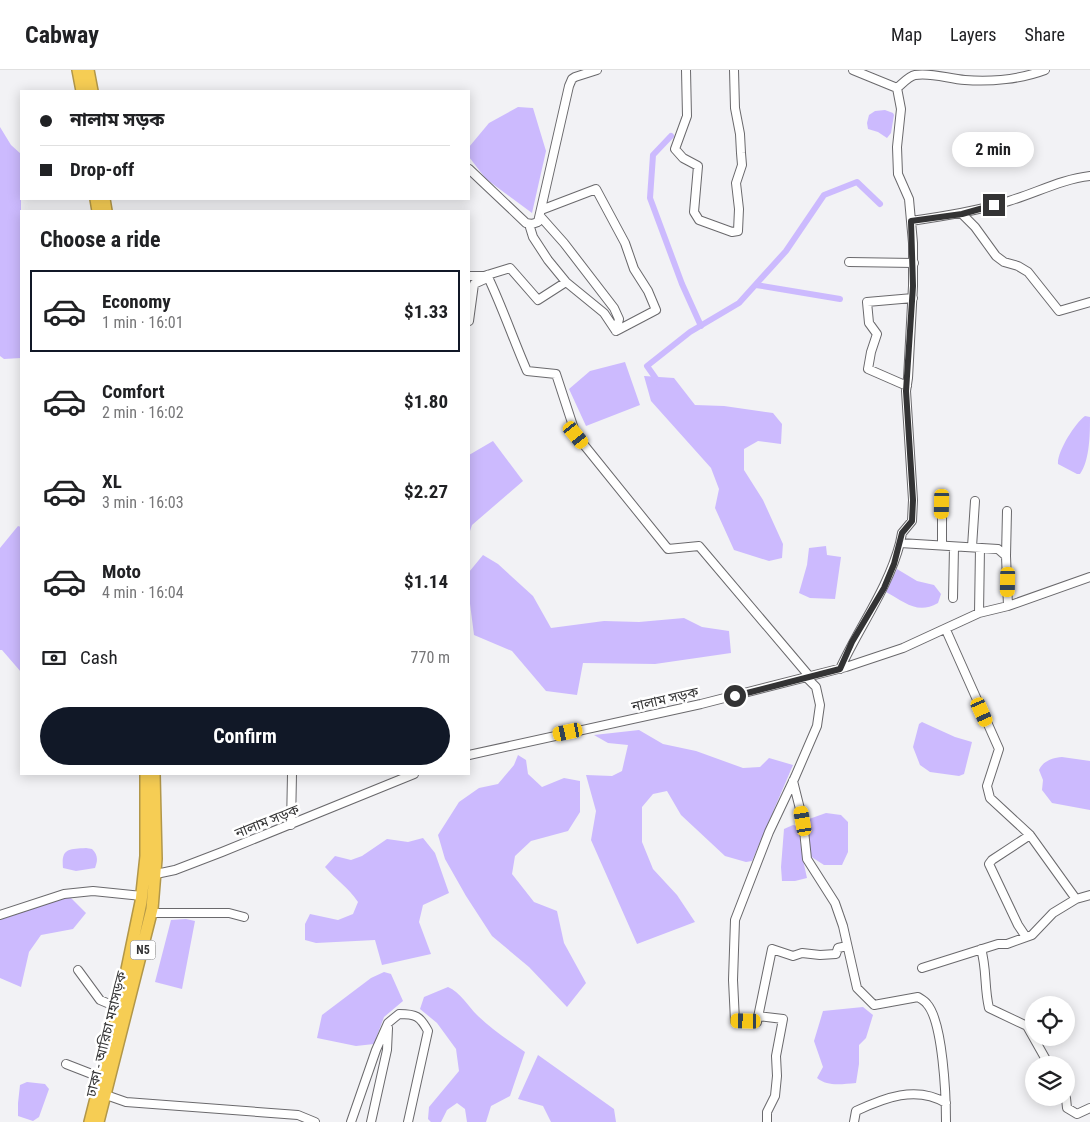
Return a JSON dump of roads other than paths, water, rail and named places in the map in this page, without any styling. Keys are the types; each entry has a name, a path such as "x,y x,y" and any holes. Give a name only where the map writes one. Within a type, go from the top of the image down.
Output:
{"highway":[{"path":"78,70 82,90"},
{"path":"88,70 92,90"},
{"name":"N5","path":"90,1122 119,1008 142,896 146,856 146,775"},
{"name":"ঢাকা - আরিচা মহাসড়ক","path":"98,1122 151,913 156,874 154,775"}],"street":[{"path":"470,169 522,220 529,224 538,222 570,81 575,77 597,70"},
{"path":"686,70 688,116 674,149 683,158 698,166 694,212 699,220 732,232 738,231 739,209 736,183 742,165 740,134 735,108 734,70"},
{"path":"853,70 897,88"},
{"path":"897,88 913,75 928,72 966,80 985,80 1032,75 1045,70"},
{"path":"840,669 852,642 884,588 894,564 902,533 912,521 913,500 907,386 914,263 909,199 898,174 897,147 901,109 897,88"},
{"path":"911,221 962,214 1010,201 1075,177 1090,176"},
{"path":"541,213 596,189 625,243 634,269 648,291 656,310 616,331"},
{"path":"541,213 614,308 619,319 616,331"},
{"path":"962,214 975,227 996,256 1004,262 1018,266 1028,272 1059,311 1090,302"},
{"path":"529,224 533,237 548,260 566,282 604,314 616,331"},
{"path":"849,262 914,263"},
{"path":"470,276 485,275 510,268 538,300 566,282"},
{"path":"470,314 474,284 485,279 485,275"},
{"path":"485,275 500,303 508,329 527,371 556,374 576,435 668,549 700,546 816,687 820,705 817,726 794,781 769,832 735,920 734,1021 757,1022 772,949 793,956 802,953 820,955 836,954 838,948 847,946"},
{"path":"907,386 868,369 877,334 869,323 867,302 912,298"},
{"path":"975,501 980,613"},
{"path":"942,504 942,545"},
{"path":"1007,512 1008,606"},
{"path":"900,543 998,549 1006,556"},
{"path":"953,598 954,546"},
{"name":"নালাম সড়ক","path":"470,755 701,704 840,669 903,648 980,613 1008,606 1090,577"},
{"path":"946,630 999,749 987,786 990,798 1030,835 1076,900"},
{"path":"291,825 292,775"},
{"name":"নালাম সড়ক","path":"156,874 183,868 412,775"},
{"path":"794,781 803,821 806,859 835,903 843,926 858,988 874,1005 918,997 928,1004 937,1023 946,1103 946,1122"},
{"path":"1026,937 1018,925 989,864 992,860 1030,835"},
{"path":"0,915 64,894 93,892 142,896"},
{"path":"922,968 1026,937 1038,930 1043,922 1053,913 1076,900 1090,895"},
{"path":"151,913 229,913 244,917"},
{"path":"981,949 985,963 985,993 989,1008 1026,1026 1044,1056"},
{"path":"78,970 100,1000 119,1008"},
{"path":"350,1122 376,1050 388,1023 398,1014 413,1014 423,1021 428,1032 408,1122"},
{"path":"758,1016 783,1019 776,1056 775,1096 767,1112 767,1122"},
{"path":"371,1122 387,1050 388,1023"},
{"path":"66,1064 102,1078"},
{"path":"854,1122 856,1111 882,1100 907,1094 935,1097 946,1103"},
{"path":"106,1095 126,1102 298,1115 315,1122"},
{"path":"1067,1106 1077,1114 1090,1108"}],"waterway":[{"path":"671,136 653,155 650,198 682,284 701,326"},
{"path":"659,383 647,366 690,332 739,303 786,251 824,195 857,182 880,204"},
{"path":"756,285 840,299"}]}
